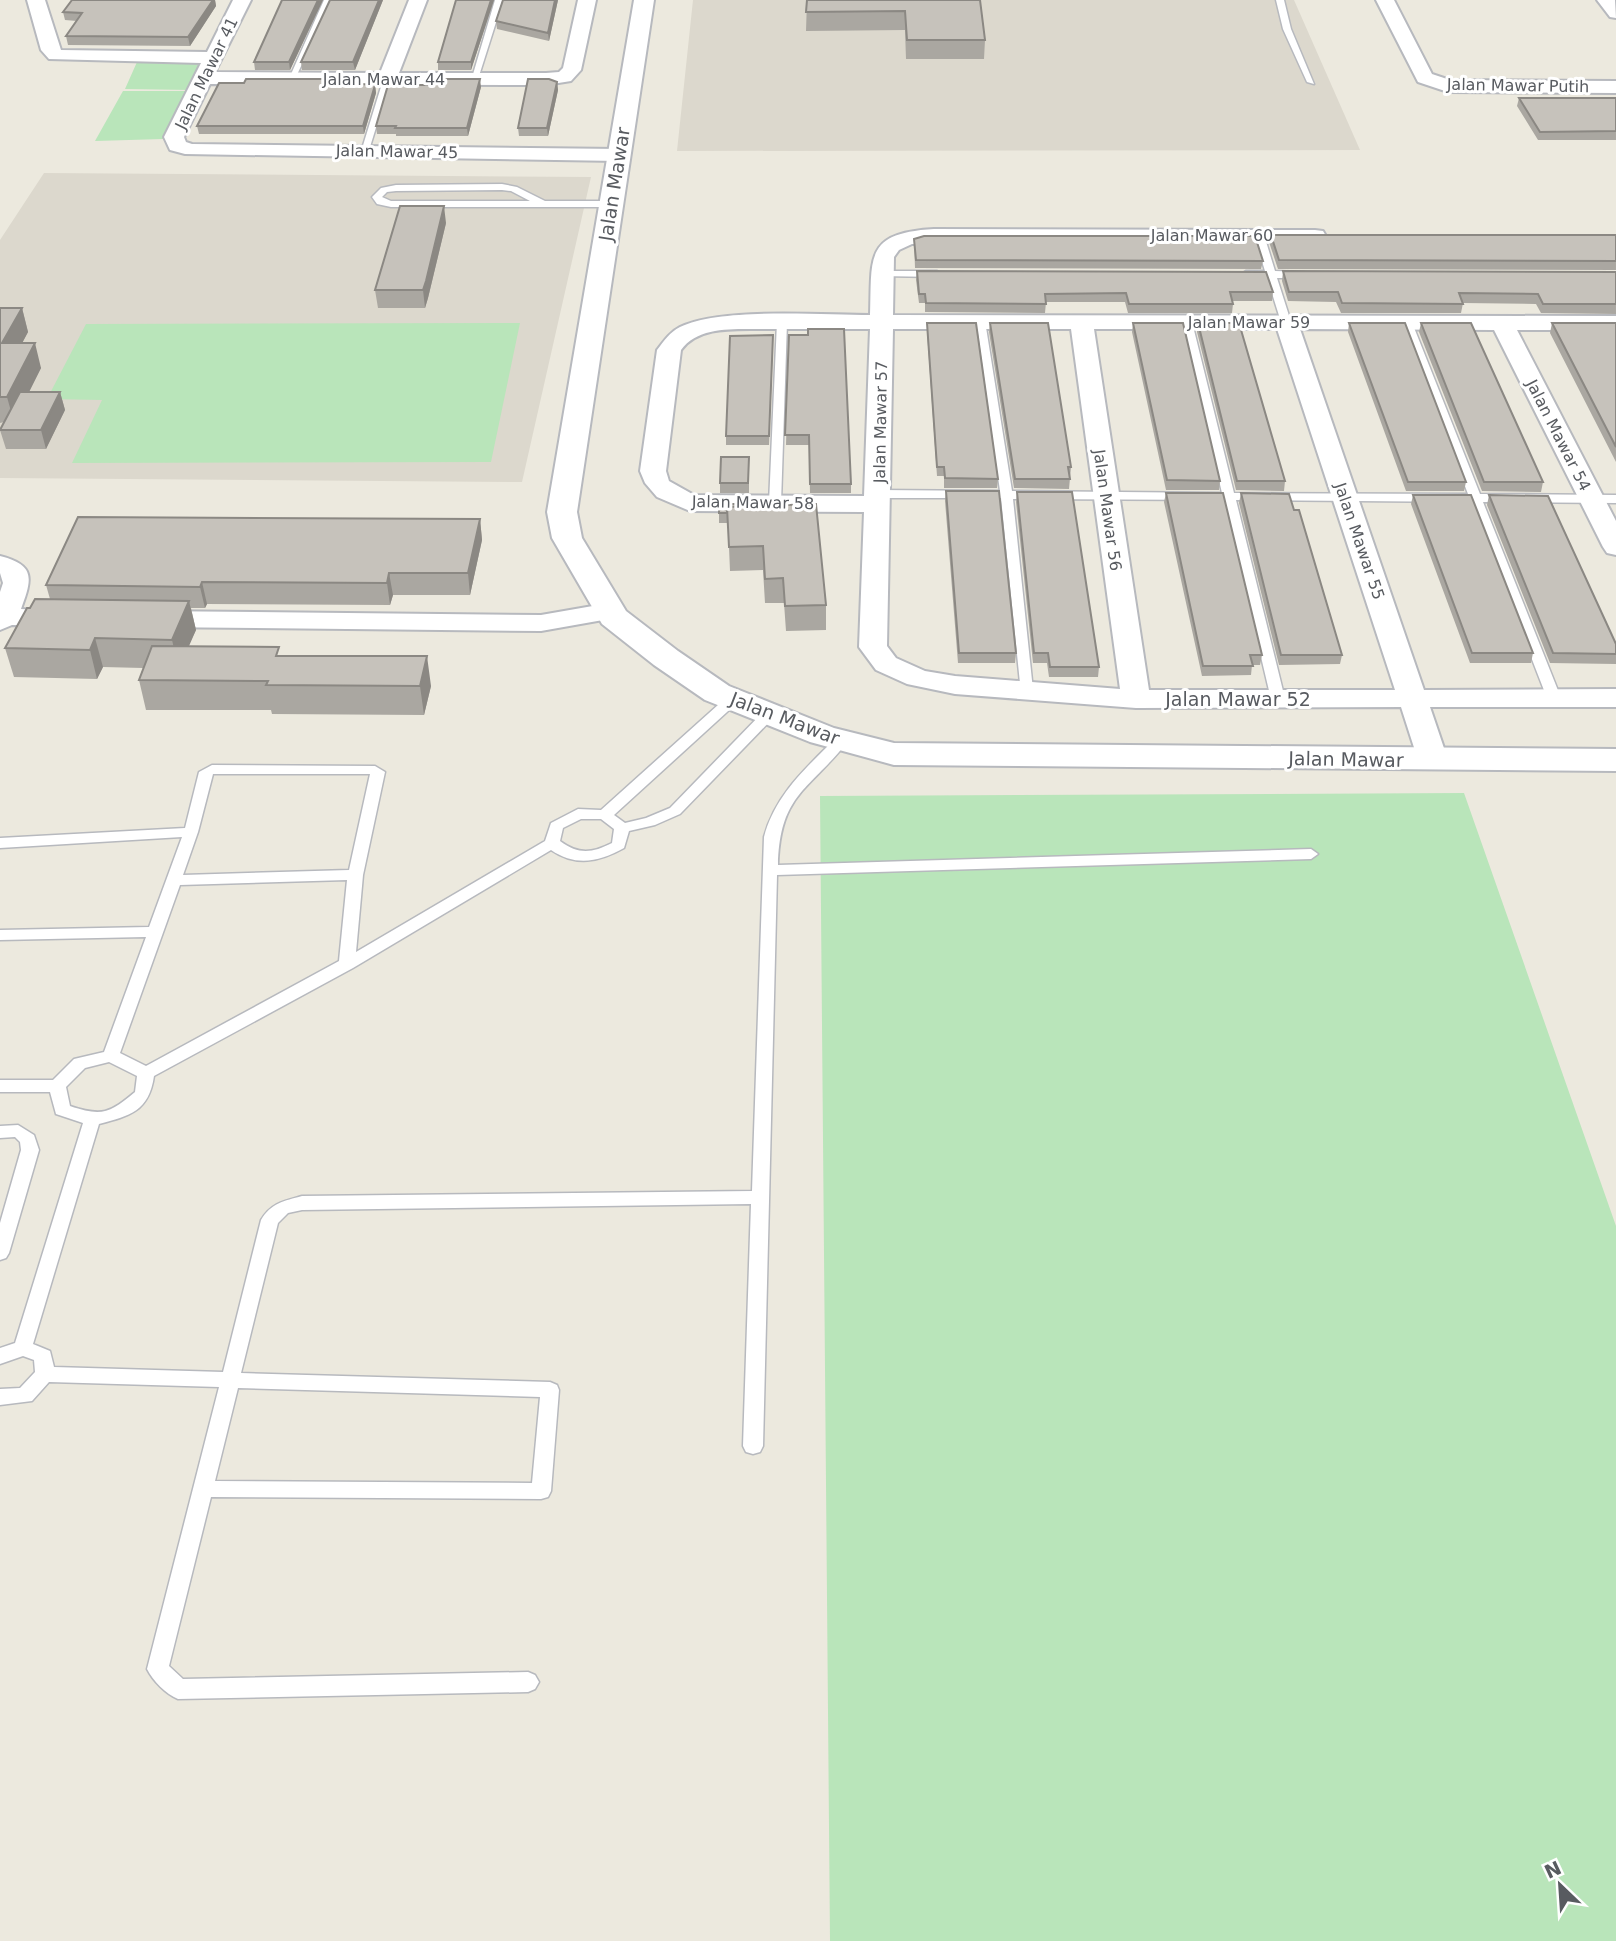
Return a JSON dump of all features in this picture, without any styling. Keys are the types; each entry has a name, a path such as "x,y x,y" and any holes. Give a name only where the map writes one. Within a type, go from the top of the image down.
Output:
{"street":[{"path":"36,0 50,50 56,55 213,58"},
{"name":"Jalan Mawar 41","path":"177,146 174,137 242,0"},
{"path":"387,79 418,0"},
{"name":"Jalan Mawar 44","path":"204,78 564,77 572,70 587,0"},
{"name":"Jalan Mawar","path":"644,0 562,512 567,538 612,617 718,693 841,741 894,754 1616,760"},
{"name":"Jalan Mawar Putih","path":"1385,0 1425,78 1436,83 1448,86 1616,87"},
{"path":"1606,0 1616,13"},
{"name":"Jalan Mawar 45","path":"177,146 192,150 618,155"},
{"name":"Jalan Mawar 60","path":"934,235 1341,236"},
{"name":"Jalan Mawar 57","path":"873,647 883,257 894,244 905,239 934,235"},
{"name":"Jalan Mawar 59","path":"882,321 1614,325"},
{"name":"Jalan Mawar 58","path":"878,499 690,503 662,490 654,481 653,471 669,350 673,342 695,329 710,326 882,321"},
{"name":"Jalan Mawar 56","path":"1081,322 1136,699"},
{"name":"Jalan Mawar 55","path":"1286,322 1433,760"},
{"name":"Jalan Mawar 54","path":"1502,323 1604,499 1616,548"},
{"path":"0,564 12,568 17,583 2,619 87,618"},
{"path":"128,618 541,623 610,611"},
{"name":"Jalan Mawar 52","path":"873,647 886,664 917,678 955,685 1136,699 1616,698"}],"lane":[{"path":"291,79 328,0"},
{"path":"474,79 499,0"},
{"path":"1280,0 1287,29 1311,82"},
{"path":"364,150 387,79"},
{"path":"543,204 514,189 502,187 396,188 384,190 377,197 380,202 391,204 543,204 611,204"},
{"path":"1259,236 1286,322"},
{"path":"883,274 952,274"},
{"path":"1229,274 1312,275"},
{"path":"980,321 1007,496 1026,690"},
{"path":"775,503 782,322"},
{"path":"1186,322 1278,699"},
{"path":"1407,322 1554,698"},
{"path":"878,499 1007,496 1604,499"},
{"path":"606,815 733,699"},
{"path":"622,828 650,822 675,811 769,714"},
{"path":"753,1446 771,836 780,811 803,780 841,741"},
{"path":"111,1056 191,832 206,772 212,769 370,769 378,772 355,875 347,964"},
{"path":"146,1073 347,964 552,843 556,825 578,814 606,815 622,828"},
{"path":"552,843 569,856 597,858 619,845 622,828"},
{"path":"0,843 191,832"},
{"path":"770,870 1311,854"},
{"path":"174,880 355,875"},
{"path":"0,935 154,932"},
{"path":"0,1086 57,1086 80,1063 111,1056 146,1073"},
{"path":"57,1086 62,1110 92,1120 122,1112 143,1094 146,1073"},
{"path":"23,1348 92,1120"},
{"path":"0,1132 18,1131 28,1139 30,1150 0,1254"},
{"path":"528,1682 178,1689 158,1669 270,1220 282,1208 302,1203 761,1197"},
{"path":"0,1356 23,1348 43,1356 45,1374"},
{"path":"0,1397 24,1395 45,1374 550,1390 541,1491 204,1489"}],"shaded area":[{"path":"693,0 1294,0 1360,150 677,151"},
{"path":"44,173 591,177 522,482 0,478 0,240"}],"green space":[{"path":"137,62 203,62 191,90 125,89"},
{"path":"123,91 188,91 163,139 95,141"},
{"path":"520,323 491,462 72,463 102,400 47,399 86,324"},
{"path":"1464,793 1616,1226 1616,1941 830,1941 820,796"}],"building":[{"path":"72,0 213,0 188,37 66,36 82,13 63,12"},
{"path":"282,0 318,0 289,62 254,62"},
{"path":"330,0 379,0 353,62 301,62"},
{"path":"456,0 491,0 471,62 438,62"},
{"path":"503,0 555,0 548,33 496,21"},
{"path":"807,0 980,0 985,40 907,40 905,11 806,12"},
{"path":"246,79 347,79 346,83 375,85 363,126 197,126 219,83 244,83"},
{"path":"432,79 480,79 467,128 376,126 388,85 430,85"},
{"path":"528,79 549,79 557,82 547,128 518,128"},
{"path":"1519,98 1616,98 1616,131 1540,132"},
{"path":"400,206 444,206 426,281 423,290 375,290"},
{"path":"1271,235 1616,235 1616,261 1279,260"},
{"path":"924,236 1255,236 1263,261 916,260 914,239"},
{"path":"917,271 1266,272 1273,292 1230,292 1233,304 1129,304 1126,293 1045,294 1046,304 926,303 925,294 919,294"},
{"path":"1283,271 1616,272 1616,304 1543,304 1538,294 1459,293 1463,304 1342,303 1338,292 1289,292"},
{"path":"0,308 22,308 2,343 35,343 7,397 0,397"},
{"path":"927,323 976,323 998,479 945,478 944,467 937,467"},
{"path":"990,323 1048,323 1071,467 1068,467 1070,479 1015,479"},
{"path":"1133,323 1183,323 1220,481 1167,480"},
{"path":"1198,323 1239,323 1285,481 1237,481"},
{"path":"1349,323 1405,323 1466,482 1408,482"},
{"path":"1421,323 1471,323 1543,482 1484,482"},
{"path":"1552,323 1616,323 1616,447"},
{"path":"808,329 844,329 851,484 810,484 809,435 785,435 789,335 808,335"},
{"path":"773,335 769,436 726,436 730,336"},
{"path":"20,392 60,392 41,430 0,430"},
{"path":"721,457 749,457 748,483 720,483"},
{"path":"946,491 999,491 1016,653 959,653"},
{"path":"1017,492 1072,492 1099,667 1050,667 1048,653 1034,653"},
{"path":"1166,493 1223,493 1262,655 1250,655 1253,666 1203,666"},
{"path":"1241,493 1289,494 1294,510 1299,510 1342,655 1281,655"},
{"path":"1413,495 1471,495 1533,653 1472,653"},
{"path":"1489,495 1548,496 1616,644 1616,654 1553,653"},
{"path":"719,504 748,506 727,507 727,513 719,513"},
{"path":"816,504 826,605 785,606 783,578 765,579 763,546 729,547 727,507"},
{"path":"78,517 480,519 468,573 389,573 387,583 202,582 200,587 46,585"},
{"path":"35,599 189,601 172,640 95,638 90,650 5,648 27,608 30,608"},
{"path":"152,646 279,647 276,656 427,656 420,686 266,685 268,681 139,680"}]}
